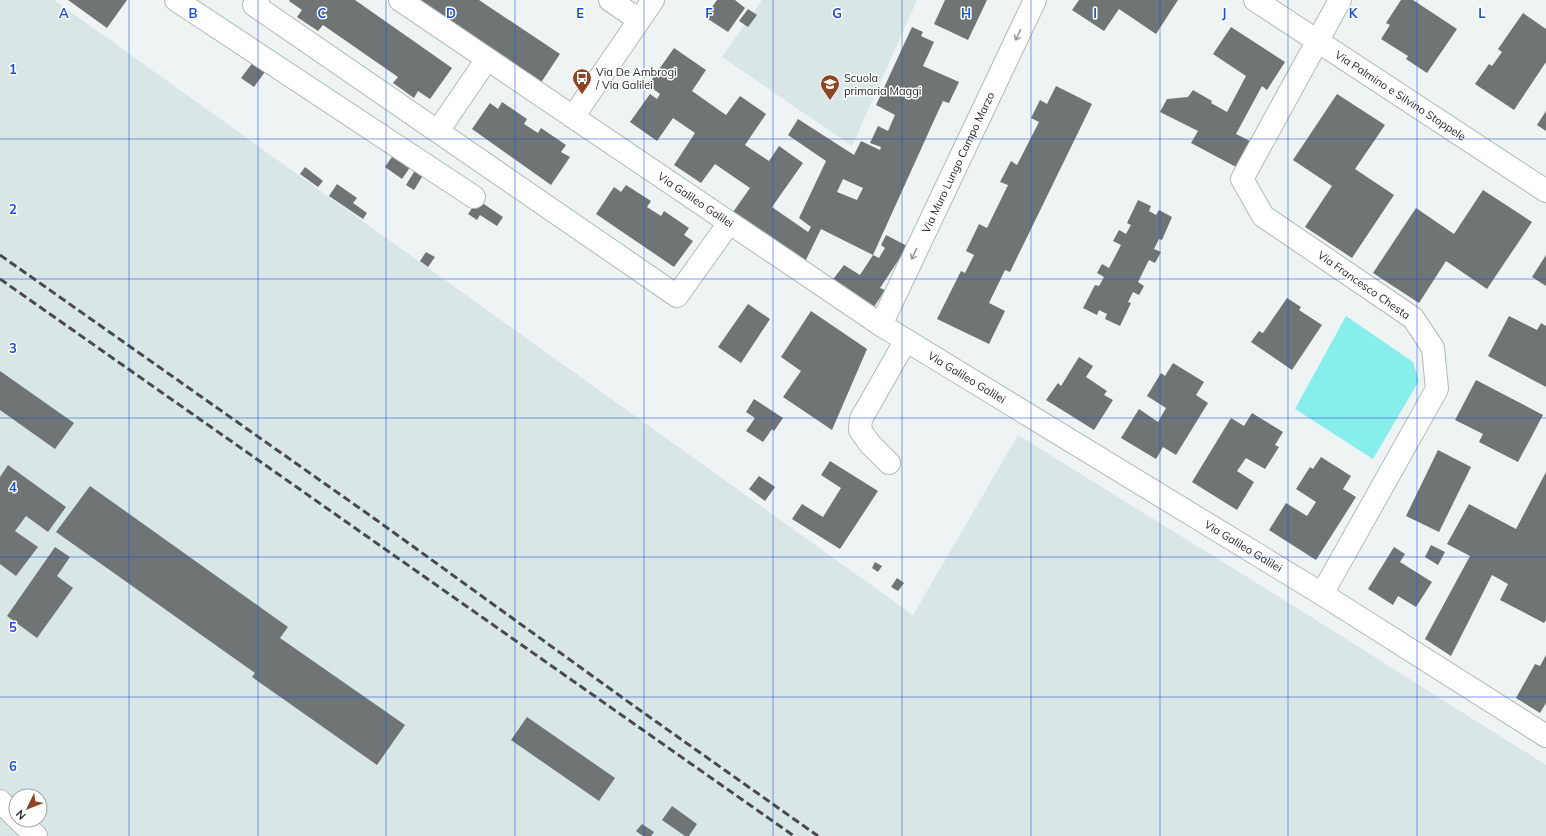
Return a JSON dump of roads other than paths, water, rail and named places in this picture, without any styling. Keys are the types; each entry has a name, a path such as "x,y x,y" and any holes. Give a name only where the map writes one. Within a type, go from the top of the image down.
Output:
{"street":[{"path":"176,0 474,197"},
{"path":"258,0 254,5 677,296 729,223"},
{"name":"Via Galileo Galilei","path":"400,0 881,325 1322,594 1546,736"},
{"path":"610,0 639,20"},
{"path":"573,117 653,0"},
{"name":"Via Muro Lungo Campo Marzo","path":"881,325 1035,0"},
{"name":"Via Palmino e Silvino Stoppele","path":"1256,0 1546,191"},
{"path":"1318,41 1340,0"},
{"name":"Via Francesco Chesta","path":"1318,41 1242,179 1264,216 1413,318 1433,348 1436,389 1322,594"},
{"path":"438,131 487,59"},
{"path":"889,463 870,444 860,430 861,419 906,340"},
{"path":"0,801 8,809"},
{"path":"28,828 36,836"}],"railway":[{"path":"0,255 375,519 634,706 818,836"},
{"path":"0,279 794,836"}],"place":[{"name":"Via De Ambrogi / Via Galilei","path":"582,95"},
{"name":"Scuola primaria Maggi","path":"830,101"}]}
